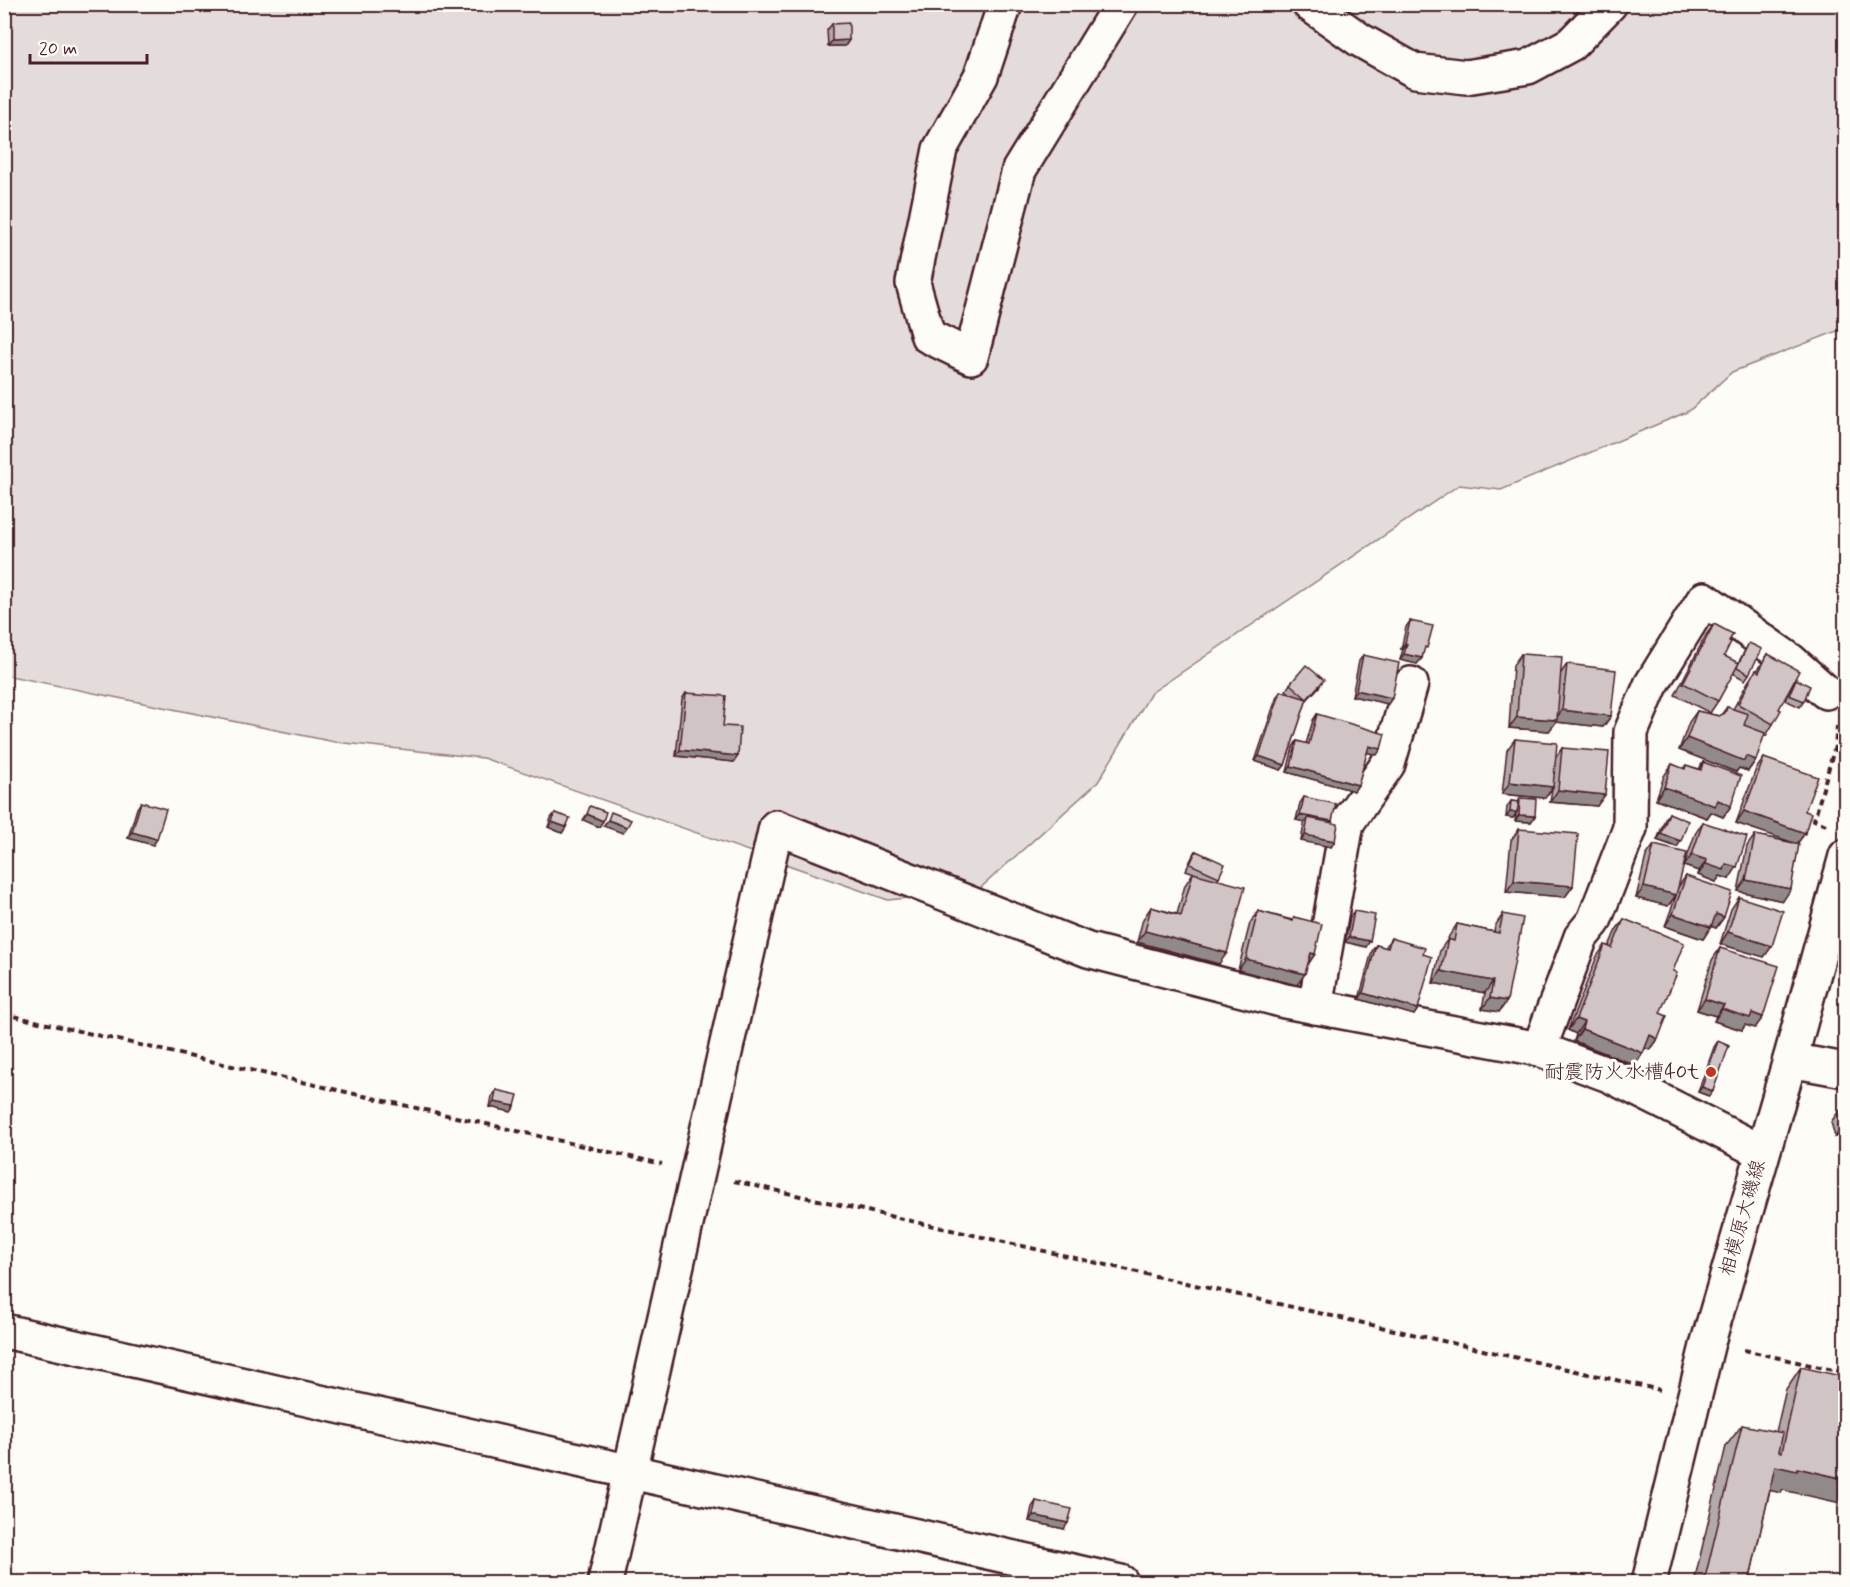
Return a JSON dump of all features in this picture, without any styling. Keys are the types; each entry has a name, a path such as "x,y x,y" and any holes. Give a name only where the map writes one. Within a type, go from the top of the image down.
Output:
{"street":[{"path":"1005,4 981,76 940,149 913,283 928,336 971,357 1019,170 1121,4"},
{"path":"1309,4 1360,40 1415,71 1466,77 1528,67 1571,44 1610,4"},
{"path":"1539,1049 1581,936 1594,921 1630,828 1631,732 1651,685 1704,599 1791,661 1826,692"},
{"path":"1315,1007 1347,824 1388,764 1411,701"},
{"path":"605,1582 776,827 1088,950 1315,1007 1539,1049 1609,1075 1762,1152"},
{"name":"相模原大磯線","path":"1649,1582 1708,1342 1790,1060 1840,842"},
{"path":"1790,1060 1839,1069 1845,1067"},
{"path":"4,1331 1121,1582"}],"path":[{"path":"1826,692 1835,708 1837,725 1835,746 1814,820 1840,842"},
{"path":"4,1014 1693,1398"},
{"path":"1708,1342 1845,1373"}],"shaded area":[{"path":"4,5 1845,5 1845,328 1732,372 1689,411 1501,490 1459,485 1151,693 1098,782 977,891 888,900 483,758 335,742 5,675"}],"building":[{"path":"849,23 849,40 832,41 832,24"},
{"path":"1410,621 1433,626 1422,658 1404,654"},
{"path":"1714,624 1733,634 1724,656 1739,663 1718,701 1683,683"},
{"path":"1749,643 1762,649 1749,674 1737,667"},
{"path":"1521,654 1562,657 1557,720 1517,717"},
{"path":"1768,654 1799,671 1773,724 1738,704 1756,670 1759,672"},
{"path":"1363,655 1399,663 1392,698 1356,690"},
{"path":"1567,664 1616,670 1611,716 1562,710"},
{"path":"1306,665 1324,680 1307,699 1290,684"},
{"path":"1796,679 1810,686 1804,701 1789,695"},
{"path":"1281,691 1307,699 1285,765 1259,756"},
{"path":"686,693 726,696 723,726 740,727 738,756 680,750"},
{"path":"1727,707 1748,714 1744,725 1765,733 1756,760 1746,756 1744,761 1687,738 1697,711 1719,716 1725,713"},
{"path":"1317,714 1385,734 1381,749 1369,746 1358,785 1291,766 1297,741 1309,744"},
{"path":"1515,739 1557,743 1553,787 1510,782"},
{"path":"1562,748 1609,752 1605,795 1558,790"},
{"path":"1764,758 1818,777 1805,811 1811,813 1805,833 1744,811"},
{"path":"1703,762 1741,776 1731,806 1718,800 1715,806 1664,787 1672,764 1685,769 1686,765 1701,770"},
{"path":"1304,797 1336,804 1332,821 1300,815"},
{"path":"1520,798 1536,799 1535,816 1519,815"},
{"path":"1511,801 1519,802 1517,812 1510,812"},
{"path":"141,802 166,809 157,839 132,832"},
{"path":"590,806 606,812 603,821 587,814"},
{"path":"611,812 631,820 627,827 608,820"},
{"path":"555,813 570,818 566,827 552,822"},
{"path":"1669,813 1688,821 1681,841 1661,834"},
{"path":"1308,818 1338,824 1335,841 1305,835"},
{"path":"1703,822 1747,837 1737,867 1726,864 1724,870 1706,864 1707,860 1692,855"},
{"path":"1519,829 1578,834 1573,886 1514,881"},
{"path":"1755,835 1799,844 1791,889 1746,880"},
{"path":"1654,845 1687,853 1676,895 1644,887"},
{"path":"1196,851 1225,864 1219,877 1190,864"},
{"path":"1193,873 1245,887 1227,953 1145,931 1151,907 1181,916"},
{"path":"1686,876 1732,892 1724,917 1716,914 1711,927 1673,914"},
{"path":"1739,897 1783,911 1772,946 1728,932"},
{"path":"1258,911 1293,921 1294,917 1322,924 1315,954 1311,953 1305,974 1246,959"},
{"path":"1354,911 1375,915 1370,941 1349,937"},
{"path":"1503,914 1523,918 1507,1001 1490,998 1493,981 1441,971 1448,939 1454,941 1457,924 1499,933"},
{"path":"1624,919 1684,943 1673,971 1677,973 1660,1013 1667,1016 1658,1039 1650,1035 1643,1053 1582,1029 1584,1022 1576,1019 1605,945 1612,948"},
{"path":"1391,938 1425,948 1423,954 1432,957 1418,1009 1363,993 1376,945 1388,948"},
{"path":"1720,948 1779,966 1763,1017 1752,1013 1750,1018 1722,1009 1724,1005 1705,999"},
{"name":"耐震防火水槽40t","path":"1718,1041 1729,1046 1713,1091 1702,1087"},
{"path":"496,1090 518,1095 515,1106 494,1102"},
{"path":"1845,1109 1845,1125 1843,1126 1839,1111"},
{"path":"1801,1367 1845,1377 1845,1479 1797,1468 1797,1471 1775,1466 1749,1582 1704,1582 1742,1425 1783,1433 1779,1451 1782,1452"},
{"path":"1036,1501 1072,1509 1068,1523 1033,1515"}],"place":[{"name":"耐震防火水槽40t","path":"1711,1072"}]}
